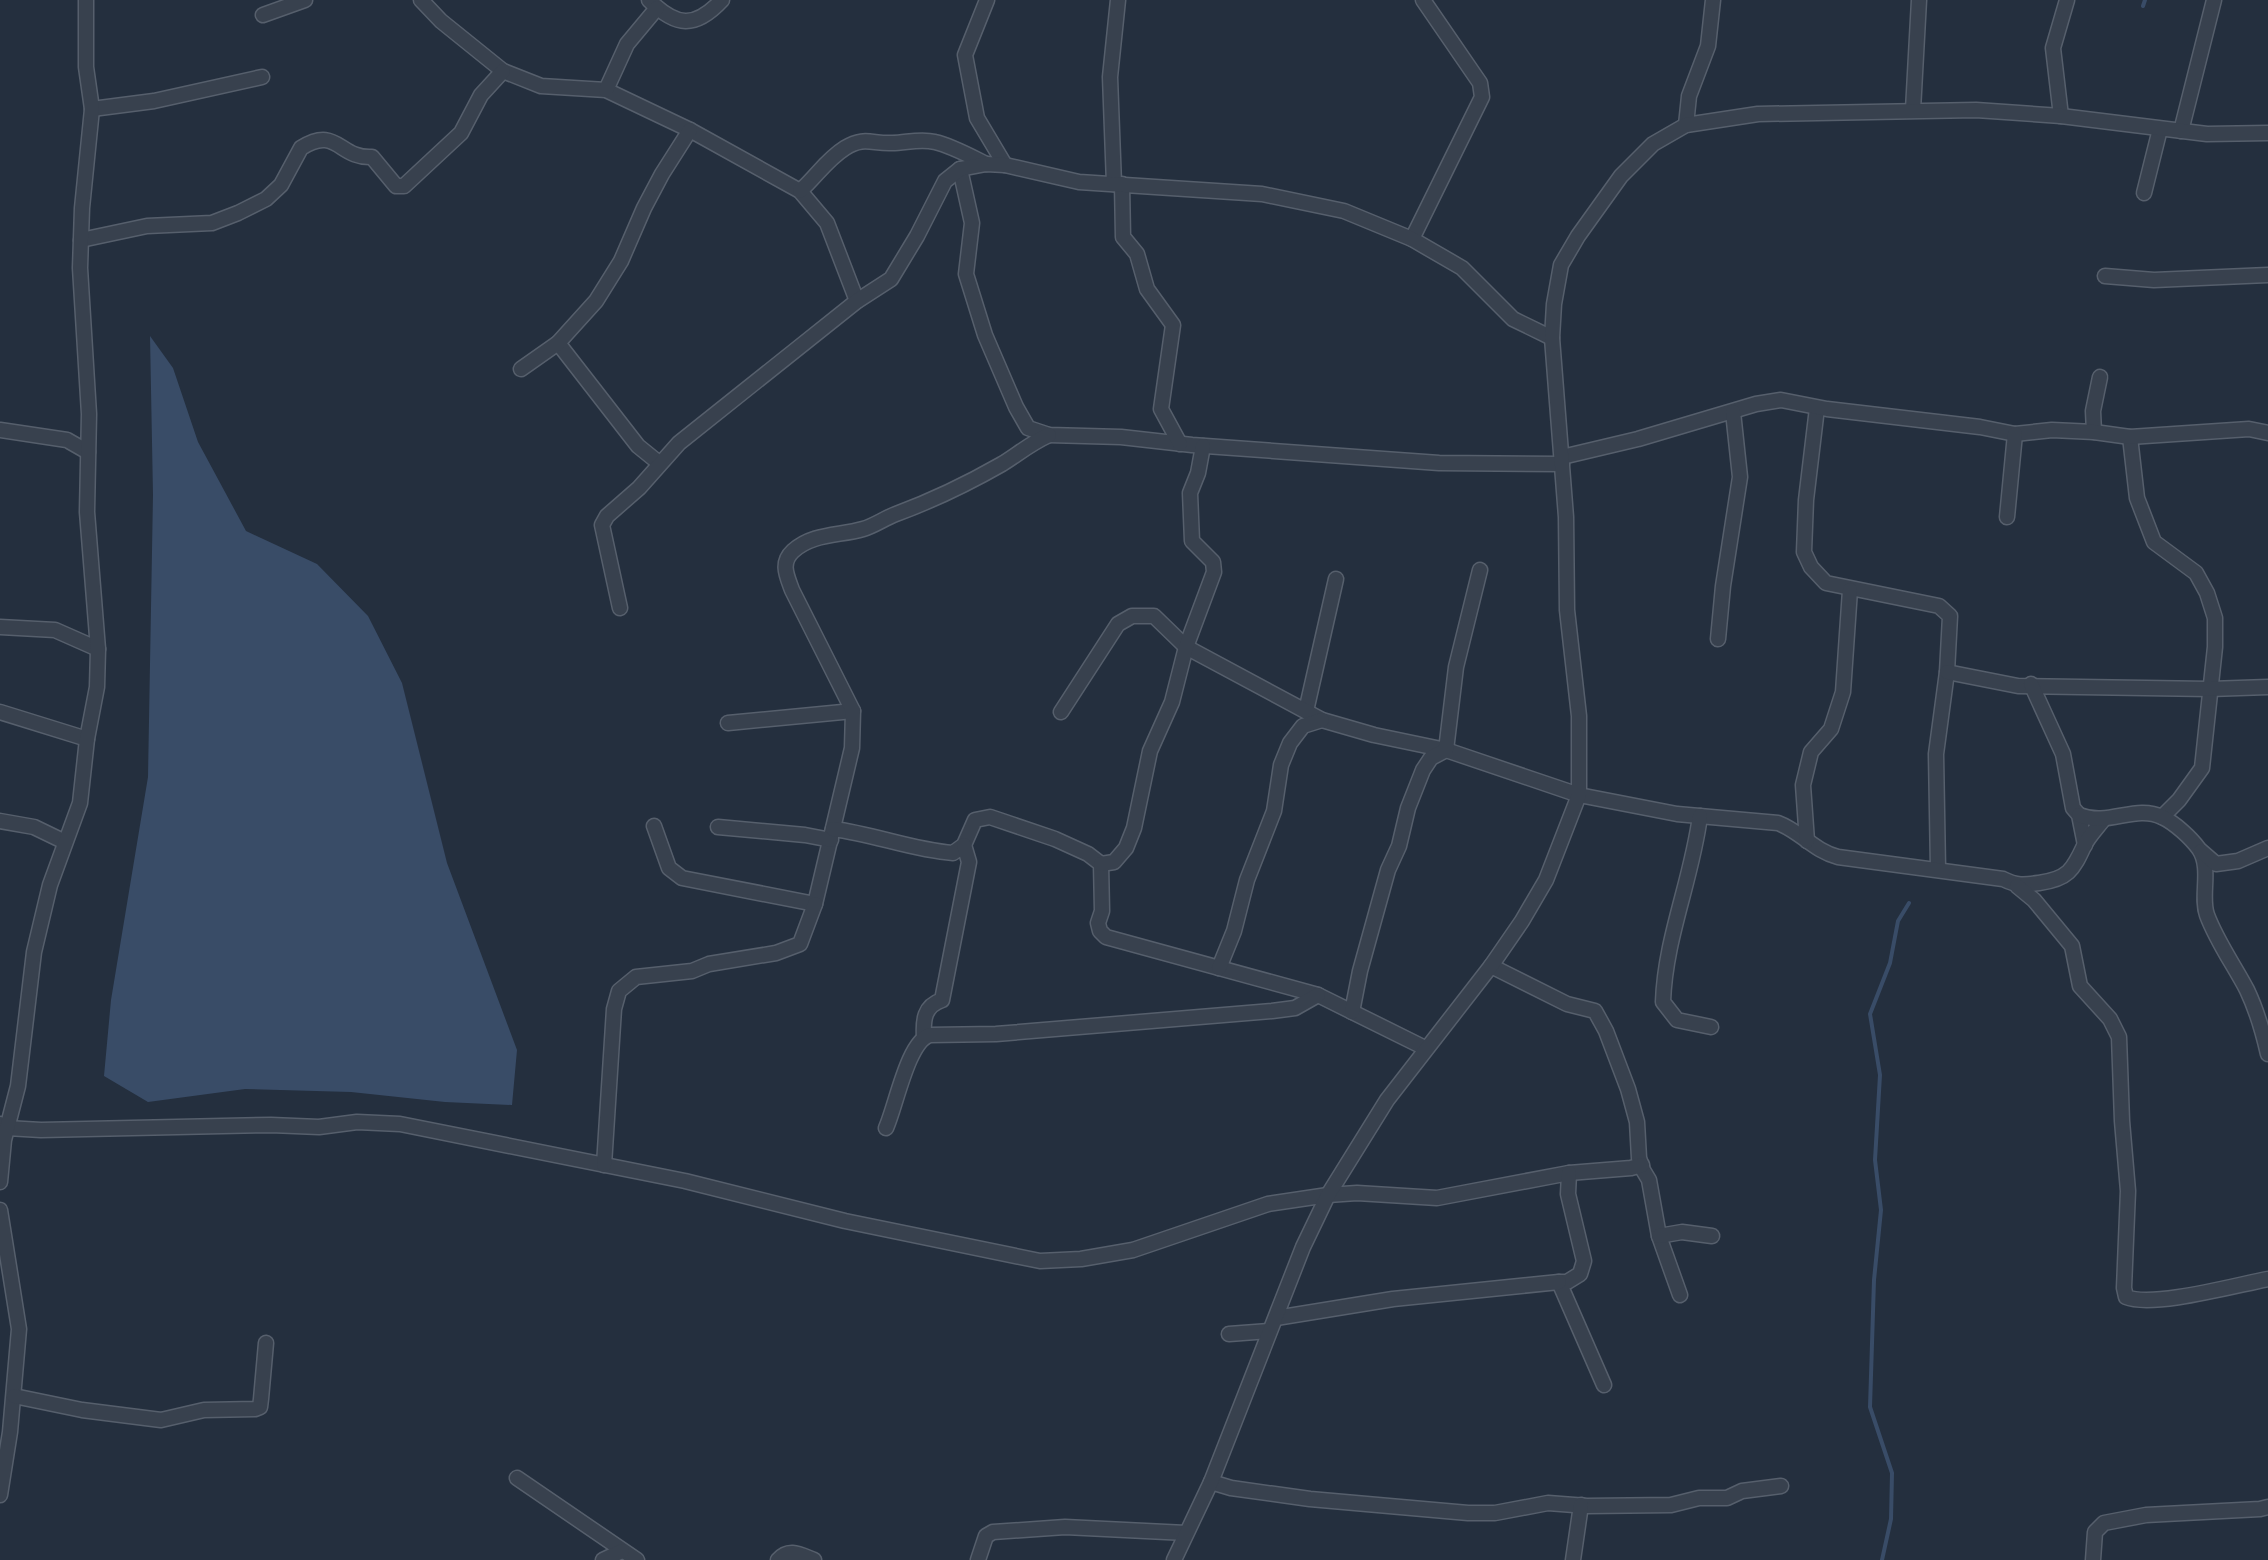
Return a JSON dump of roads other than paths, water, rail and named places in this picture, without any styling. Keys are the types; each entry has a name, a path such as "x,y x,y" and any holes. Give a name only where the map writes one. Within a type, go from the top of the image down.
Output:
{"street":[{"path":"0,1182 4,1126 18,1086 34,952 50,885 80,803 97,687 98,649 87,512 89,414 82,314 81,240 92,109 86,67 86,0"},
{"path":"263,15 305,0"},
{"path":"421,0 441,21 503,71 541,86 606,90 690,130 800,191 827,223 857,301"},
{"path":"606,90 627,44 653,4 676,21 686,22 699,20 722,0"},
{"path":"987,0 965,55 977,118 1005,165"},
{"path":"1118,0 1110,77 1123,237 1137,254 1147,289 1173,325 1161,409 1180,444"},
{"path":"1412,239 1482,97 1480,83 1423,0"},
{"path":"1686,125 1689,96 1708,46 1713,0"},
{"path":"1913,110 1919,0"},
{"path":"2061,116 2053,48 2067,0"},
{"path":"2181,131 2214,0"},
{"path":"81,240 147,226 203,224 225,218 266,199 290,173 301,148 320,139 328,139 361,157 372,157 396,186 404,186 461,133 481,95 503,71"},
{"path":"92,109 154,101 262,77"},
{"path":"1174,1560 1211,1482 1303,1247 1328,1195 1387,1100 1522,921 1546,880 1579,795 1579,716 1567,610 1568,561 1552,338 1554,304 1561,265 1578,236 1631,166 1653,144 1686,125 1758,114 1976,110 2061,116 2207,134 2268,133"},
{"path":"2144,193 2160,129"},
{"path":"521,369 558,343 596,301 621,261 662,174 690,130"},
{"path":"800,191 812,181 823,164 853,144 870,139 892,143 935,142 986,164"},
{"path":"620,608 602,525 607,516 639,488 690,433 857,301 891,279 945,181 960,169 986,164 1005,165 1079,182 1262,194 1344,211 1412,239 1462,268 1513,319 1552,338"},
{"path":"960,169 972,223 966,274 985,335 1028,428 1049,435 1121,437 1439,463 1562,460 1756,404 1781,400 1817,408 2015,434 2052,430 2130,437 2249,429 2268,433"},
{"path":"2105,276 2154,280 2268,275"},
{"path":"558,343 638,446 659,463"},
{"path":"2094,432 2093,411 2100,377"},
{"path":"1817,408 1806,500 1804,552 1811,567 1826,583 1939,606 1950,616 1947,672 1936,754 1938,869"},
{"path":"1718,639 1740,477 1733,412"},
{"path":"0,430 67,440 88,452"},
{"path":"2007,517 2015,434"},
{"path":"604,1165 614,1009 619,991 636,977 692,971 709,964 776,953 800,944 815,904 852,748 853,711 792,590 785,571 788,556 796,548 818,537 864,529 925,505 1049,435"},
{"path":"2130,437 2137,498 2154,542 2196,573 2215,618 2215,647 2202,768 2179,800 2162,817"},
{"path":"718,827 805,835 857,832 937,852 953,853 964,845 975,820 990,817 1055,839 1088,854 1101,864 1114,862 1126,848 1134,828 1150,751 1172,702 1186,647 1214,572 1213,562 1192,541 1190,493 1203,446"},
{"path":"1446,750 1456,667 1480,570"},
{"path":"1306,711 1336,579"},
{"path":"1807,841 1803,785 1811,752 1831,729 1843,692 1850,590"},
{"path":"1061,712 1118,624 1132,616 1154,616 1186,647 1322,720 1446,750 1579,795 1677,814 1778,823 1789,827 1821,852 1838,857 2003,879 2034,900 2072,946 2080,986 2110,1019 2119,1037 2128,1191 2126,1297 2135,1301 2196,1294 2268,1279"},
{"path":"0,627 55,630 98,649"},
{"path":"1947,672 2018,686 2268,687"},
{"path":"2031,684 2063,754 2073,808 2079,815 2085,845"},
{"path":"728,723 853,711"},
{"path":"0,712 87,739"},
{"path":"1219,968 1234,931 1247,880 1274,811 1281,765 1290,743 1303,726 1322,720"},
{"path":"1352,1012 1360,971 1408,808 1423,770 1431,758 1446,750"},
{"path":"2079,815 2103,820 2141,813 2162,817 2216,864 2238,861 2268,848"},
{"path":"1700,816 1692,867 1667,957 1663,1002 1677,1020 1711,1027"},
{"path":"2017,886 2054,881 2068,873 2079,862 2085,845 2103,820"},
{"path":"0,821 34,827 65,842"},
{"path":"654,826 669,868 682,878 815,904"},
{"path":"886,1128 912,1052 924,1037 925,1015 929,1007 942,1000 969,862 964,845"},
{"path":"2201,851 2207,887 2205,911 2222,949 2246,989 2268,1054"},
{"path":"1101,864 1102,911 1098,923 1106,937 1318,995 1425,1048"},
{"path":"1491,966 1567,1004 1595,1011 1628,1089 1659,1236 1680,1295"},
{"path":"924,1037 943,1033 996,1034 1272,1011 1295,1008 1318,995"},
{"path":"4,1126 110,1129 271,1125 319,1127 357,1122 400,1124 685,1181 845,1221 1040,1261 1081,1259 1133,1250 1268,1204 1357,1193 1437,1198 1569,1173 1642,1165"},
{"path":"1229,1334 1393,1299 1567,1282 1580,1274 1584,1261 1568,1194 1569,1173"},
{"path":"0,1210 19,1329 14,1396 0,1495"},
{"path":"1659,1236 1682,1232 1712,1236"},
{"path":"1559,1282 1604,1385"},
{"path":"14,1396 82,1410 161,1420 204,1410 255,1409 260,1407 266,1343"},
{"path":"517,1478 637,1560"},
{"path":"1211,1482 1231,1488 1310,1499 1468,1513 1495,1513 1518,1506 1548,1503 1671,1505 1699,1498 1727,1498 1742,1491 1781,1486"},
{"path":"1573,1560 1581,1505"},
{"path":"2093,1560 2095,1532 2104,1523 2162,1514 2268,1507"},
{"path":"978,1560 986,1536 993,1532 1078,1527 1186,1533"},
{"path":"603,1560 622,1551"},
{"path":"778,1560 783,1554 793,1552 814,1560"}],"water":[{"path":"150,336 173,368 198,442 246,531 317,564 368,616 402,683 447,863 517,1050 512,1105 445,1102 351,1092 245,1089 148,1102 104,1076 111,1000 148,777 153,495"}],"waterway":[{"path":"2143,6 2145,0"},
{"path":"1882,1560 1891,1519 1892,1473 1870,1407 1874,1280 1881,1210 1875,1160 1880,1075 1870,1014 1890,963 1898,921 1909,903"}]}
